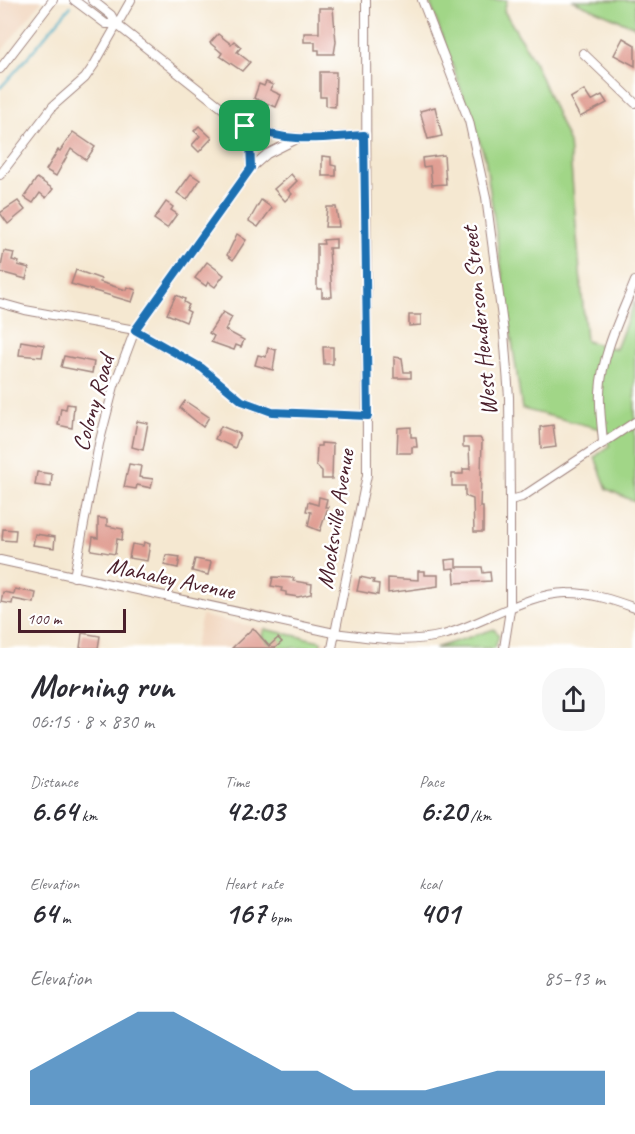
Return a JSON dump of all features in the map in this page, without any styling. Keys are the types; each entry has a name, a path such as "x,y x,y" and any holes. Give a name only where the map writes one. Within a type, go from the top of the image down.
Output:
{"street":[{"path":"0,69 53,0"},
{"path":"74,0 106,24 116,24"},
{"path":"92,0 111,15 116,24 245,126 268,135 294,140 364,135"},
{"path":"0,175 52,106 85,78 131,0"},
{"name":"Mocksville Avenue","path":"332,648 364,495 368,416 364,135 366,0"},
{"name":"West Henderson Street","path":"422,0 469,121 486,197 505,355 510,500 510,610 504,648"},
{"path":"583,53 635,103"},
{"path":"245,126 250,140 251,168"},
{"name":"Colony Road","path":"74,577 99,444 114,386 135,330 251,168 267,154 294,140"},
{"path":"603,443 600,399 602,379 610,346 635,281"},
{"path":"0,303 25,310 135,330 202,368 242,401 272,412 368,416"},
{"path":"510,500 522,497 635,422"},
{"name":"Mahaley Avenue","path":"0,560 334,633 390,640 414,640 441,635 475,625 536,598 568,592 597,595 635,608"}],"shaded area":[{"path":"0,0 42,0 0,53"},
{"path":"202,616 343,645 368,648 194,648"}],"green space":[{"path":"429,0 507,0 504,11 534,61 569,143 586,341 616,349 635,300 635,502 607,489 595,457 609,446 605,430 522,409 485,157"},
{"path":"572,0 635,0 635,27"},
{"path":"264,629 321,641 320,648 274,648 262,636"},
{"path":"494,629 499,635 495,648 435,648"}],"building":[{"path":"319,8 333,8 336,42 334,54 319,54 319,50 315,50 315,42 304,42 304,33 319,33"},
{"path":"218,34 231,44 234,41 241,47 237,52 250,62 242,71 220,56 222,53 210,43"},
{"path":"623,38 635,45 635,66 614,55"},
{"path":"320,72 336,72 335,107 326,106 326,97 320,97"},
{"path":"266,82 273,85 270,90 281,95 276,107 254,98 259,84 264,86"},
{"path":"584,90 591,101 602,95 607,103 580,117 570,98"},
{"path":"435,107 442,136 428,139 420,111"},
{"path":"199,126 212,138 199,152 192,145 200,136 194,131"},
{"path":"73,132 95,147 86,160 71,149 56,176 46,170 58,150 60,151"},
{"path":"444,155 446,184 432,185 430,166 423,167 422,158"},
{"path":"322,156 331,157 331,165 336,166 336,176 322,176"},
{"path":"191,174 200,180 187,200 177,193"},
{"path":"291,174 297,181 288,190 292,194 285,201 274,189"},
{"path":"37,178 53,189 46,198 40,193 33,203 24,197"},
{"path":"261,200 272,208 258,227 249,221"},
{"path":"18,201 25,210 8,224 0,213"},
{"path":"166,202 177,214 167,228 154,219"},
{"path":"327,207 336,207 339,227 325,227"},
{"path":"237,234 246,240 233,260 227,255"},
{"path":"336,239 336,248 329,248 332,297 322,297 322,289 317,289 317,244 324,244 323,240"},
{"path":"4,251 14,253 12,260 19,262 18,265 29,268 26,279 0,272"},
{"path":"207,262 224,275 215,287 208,282 206,286 195,278"},
{"path":"76,270 101,279 100,282 126,290 127,287 136,290 132,302 71,284"},
{"path":"176,295 185,299 184,302 189,305 186,310 190,312 186,322 167,314"},
{"path":"223,312 232,317 225,330 244,340 241,347 236,345 234,350 211,342 214,336 209,333"},
{"path":"409,315 421,315 421,325 409,326"},
{"path":"21,341 44,345 42,357 19,355"},
{"path":"323,347 333,347 333,364 324,364"},
{"path":"268,348 276,350 273,370 255,365 258,355 266,357"},
{"path":"64,356 94,362 92,373 61,367"},
{"path":"394,357 402,358 404,372 411,372 411,378 394,378"},
{"path":"185,401 209,417 203,427 180,408"},
{"path":"67,404 74,405 72,428 58,425 61,408 66,409"},
{"path":"137,421 148,423 143,450 132,447"},
{"path":"553,425 556,447 541,449 540,427"},
{"path":"221,426 240,434 235,448 215,439"},
{"path":"411,427 411,437 416,437 417,447 412,447 412,453 397,453 398,428"},
{"path":"463,438 480,438 482,441 480,507 483,507 483,532 474,532 473,499 465,496 465,486 452,486 452,474 463,474 463,469 470,469 469,447 463,447"},
{"path":"321,443 333,444 332,479 322,479 322,471 316,465 317,446 321,446"},
{"path":"129,464 141,466 139,477 153,479 151,488 137,485 136,489 124,487"},
{"path":"37,472 52,474 51,487 35,485"},
{"path":"319,497 327,499 325,507 328,507 320,531 308,526 311,512 306,511 308,502 318,505"},
{"path":"98,518 107,519 107,526 123,529 122,540 117,539 115,554 91,550 93,537 98,538"},
{"path":"3,529 16,530 15,541 2,540"},
{"path":"35,534 55,537 54,548 33,545"},
{"path":"144,542 150,544 147,561 129,558 132,544 143,546"},
{"path":"166,555 180,557 178,568 164,565"},
{"path":"195,559 211,562 208,575 192,571"},
{"path":"456,559 456,567 482,567 483,573 490,572 491,581 455,583 454,568 446,569 445,560"},
{"path":"418,571 425,571 425,575 438,575 438,586 388,593 388,578 418,580"},
{"path":"273,577 294,578 293,581 312,584 311,594 298,597 286,595 286,592 281,591 282,588 271,586"},
{"path":"360,577 374,580 373,583 379,584 378,595 357,591"},
{"path":"15,589 36,593 34,603 13,599 12,604 1,602 3,592 14,594"},
{"path":"253,628 269,646 278,638 282,642 275,648 232,648"},
{"path":"82,633 100,636 98,648 80,648"}],"waterway":[{"path":"0,88 71,6"}],"route":[{"path":"245,126 268,135 294,140 364,135 368,416 296,416 272,412 242,401 202,368 135,330 251,168 250,140 245,126"}]}
